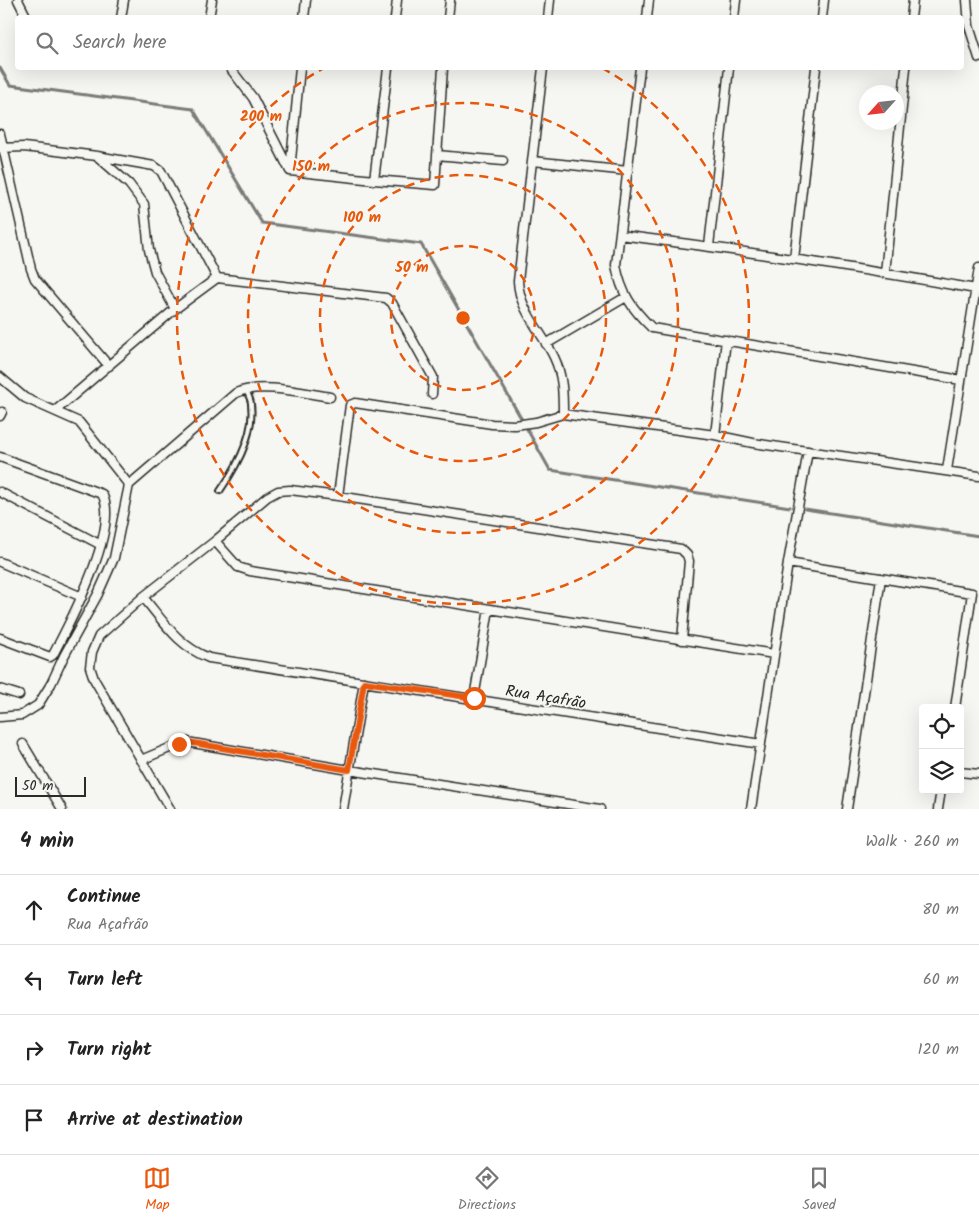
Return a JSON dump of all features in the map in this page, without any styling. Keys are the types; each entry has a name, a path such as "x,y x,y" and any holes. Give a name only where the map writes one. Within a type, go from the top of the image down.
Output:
{"street":[{"path":"18,0 26,15"},
{"path":"122,15 124,0"},
{"path":"210,15 212,0"},
{"path":"304,15 306,0"},
{"path":"395,15 397,0"},
{"path":"448,15 450,0"},
{"path":"548,15 550,0"},
{"path":"646,15 649,0"},
{"path":"734,15 736,0"},
{"path":"822,15 824,0"},
{"path":"911,15 913,0"},
{"path":"967,0 970,26 979,58"},
{"path":"232,70 253,98 290,170"},
{"path":"290,170 300,70"},
{"path":"374,180 388,70"},
{"path":"290,170 435,185 443,70"},
{"path":"543,70 518,291 554,357 561,375 563,414"},
{"path":"640,70 616,265 619,283 639,316 652,328 961,380"},
{"path":"709,246 728,70"},
{"path":"794,259 816,70"},
{"path":"885,273 906,70"},
{"path":"0,134 1,147 35,279 109,366"},
{"path":"1,147 24,147 97,156 154,166 161,171 217,278"},
{"path":"437,154 502,161"},
{"path":"97,156 129,184 144,204 149,250 155,272 175,309"},
{"path":"533,161 628,171"},
{"path":"620,235 709,246 976,289"},
{"path":"947,470 979,268"},
{"path":"55,411 175,309 217,278 386,298 392,304 433,377 432,394"},
{"path":"546,344 626,297"},
{"path":"715,434 726,340"},
{"path":"0,377 25,398 79,422 129,485"},
{"path":"0,717 22,715 38,705 51,684 98,594 114,558 129,485 236,393 246,389 262,388 330,397"},
{"path":"338,496 350,405 352,403 492,424 515,425 536,422 563,414 715,434 753,443 979,476"},
{"path":"752,809 788,563 808,451"},
{"path":"0,457 102,494 106,512 101,545 82,597 52,657 0,638"},
{"path":"170,809 94,679 90,667 92,652 99,636 143,597 215,541 267,497 278,491 290,490 338,496 680,549 687,555 689,561 682,640"},
{"path":"0,492 101,545"},
{"path":"215,541 230,560 250,571 774,654"},
{"path":"0,562 82,597"},
{"path":"788,563 976,594 955,704"},
{"path":"847,809 881,578"},
{"name":"Rua Açafrão","path":"143,597 185,646 209,658 761,744"},
{"path":"474,698 490,609"},
{"path":"343,809 364,682"},
{"path":"0,689 19,695"},
{"path":"141,760 188,742 349,770 600,809"},
{"path":"23,744 62,809"},
{"path":"964,772 979,774"},
{"path":"938,809 940,794"},
{"path":"536,809 537,799"}],"lane":[{"path":"220,491 243,452 250,427 251,404 246,389"}],"waterway":[{"path":"0,68 10,85 193,109 262,223 421,244 521,418"},
{"path":"527,429 550,470 790,507"},
{"path":"805,509 979,536"}],"route":[{"path":"179,744 188,742 349,770 364,682 474,698"}]}
